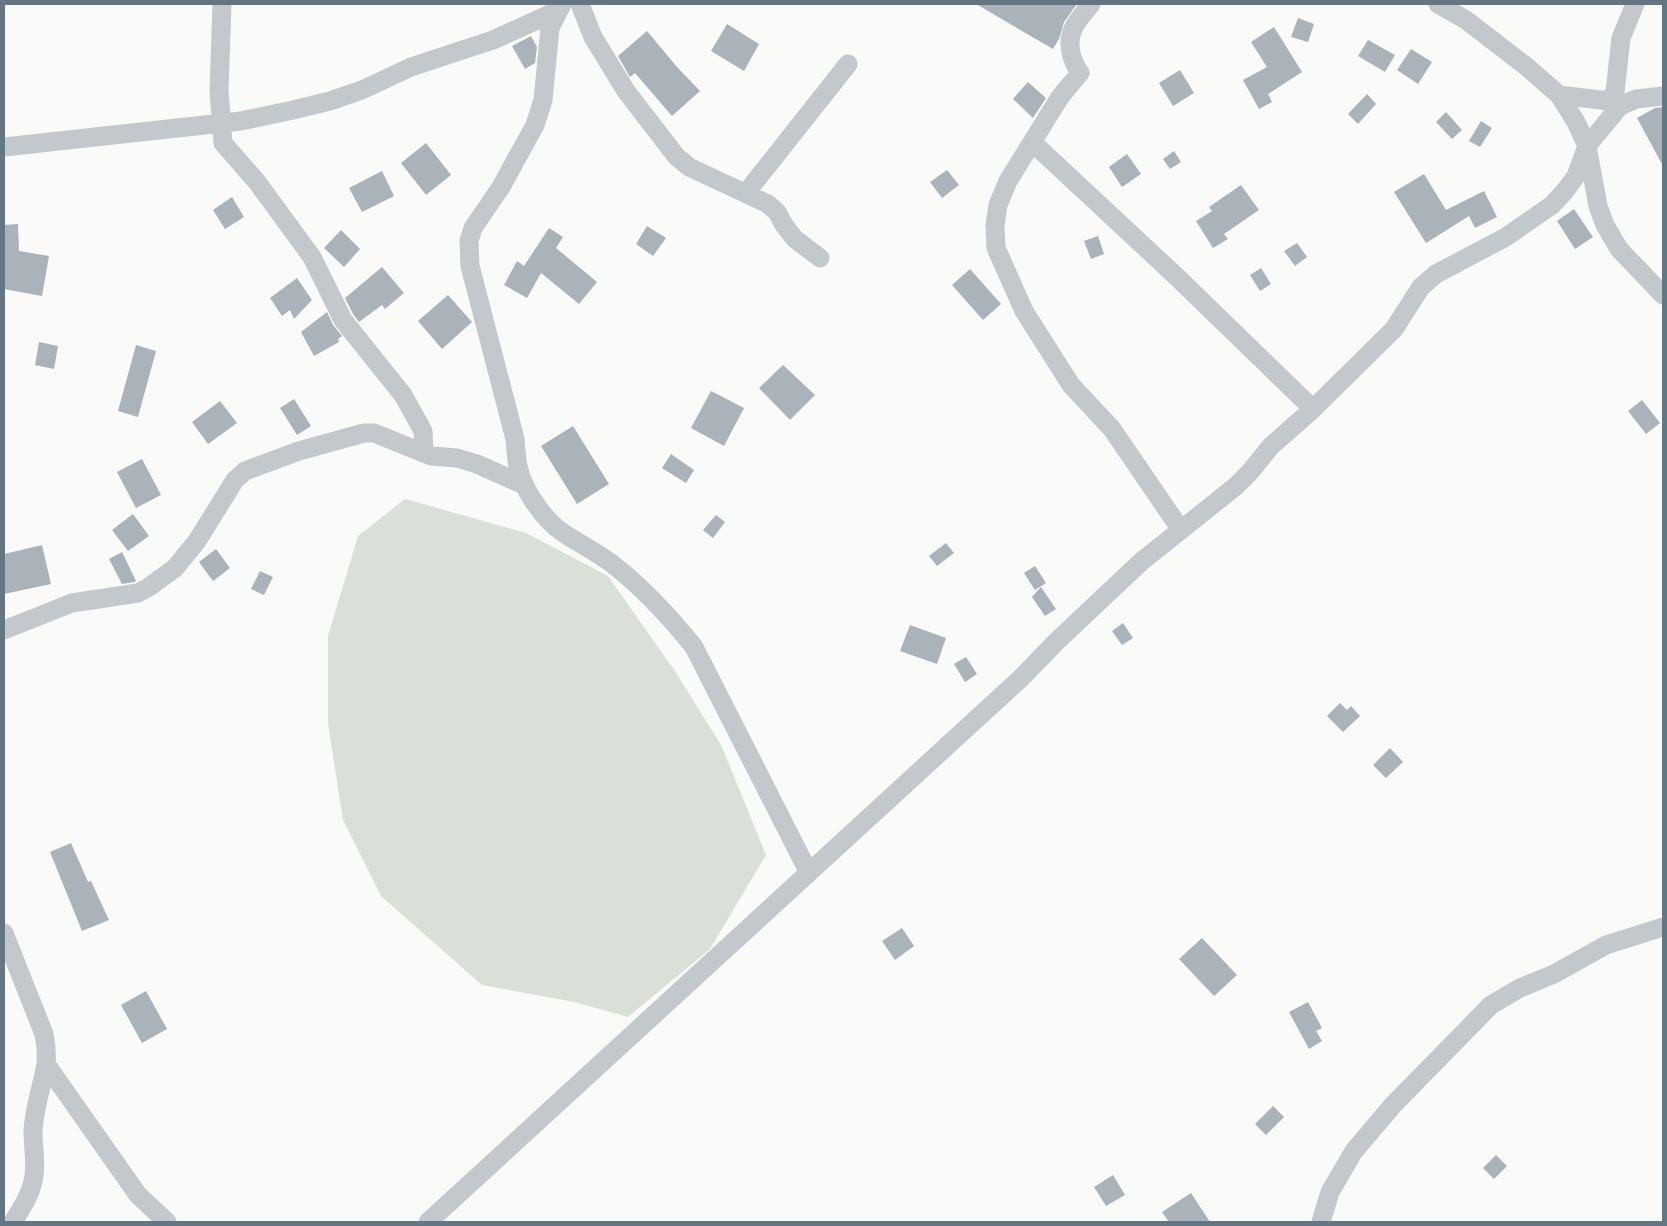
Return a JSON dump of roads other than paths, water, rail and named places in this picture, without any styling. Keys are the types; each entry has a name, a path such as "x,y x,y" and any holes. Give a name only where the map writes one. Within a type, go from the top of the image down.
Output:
{"street":[{"path":"222,4 218,91 223,143 257,182 312,257 343,320 403,395 424,431 424,453"},
{"path":"580,4 593,37 626,91 676,156 688,167 768,204 777,212 784,226 795,239 820,258"},
{"path":"1091,4 1073,27 1071,52 1074,64 1080,73 1060,96 1008,181 998,205 995,226 996,248 1024,311 1071,385 1112,428 1181,530"},
{"path":"1438,4 1466,20 1527,67 1559,95 1576,122 1586,146 1598,206 1605,225 1620,249 1663,295"},
{"path":"428,1222 1020,679 1142,562 1236,486 1271,446 1394,329 1421,287 1436,274 1506,237 1552,205 1576,176 1586,146 1615,104 1621,38 1634,4"},
{"path":"4,147 220,124 330,101 362,90 411,67 493,40 559,7"},
{"path":"559,7 550,28 543,100 535,125 501,187 473,228 469,241 470,266 515,439 518,468 524,485 552,524 610,562 638,587 683,633 694,647 809,873"},
{"path":"746,193 848,64"},
{"path":"1559,95 1615,104 1663,96"},
{"path":"1032,142 1192,292 1312,409"},
{"path":"4,630 72,603 138,593 149,587 175,568 197,541 235,480 245,471 255,466 299,451 364,433 374,433 431,456 457,458 477,464 524,485"},
{"path":"1321,1222 1330,1192 1354,1151 1399,1098 1491,1005 1520,988 1554,974 1606,945 1663,928"},
{"path":"4,933 44,1034 46,1048 46,1064 38,1097 33,1133 36,1156 33,1182 26,1200 13,1222"},
{"path":"46,1064 138,1195 167,1222"}]}
